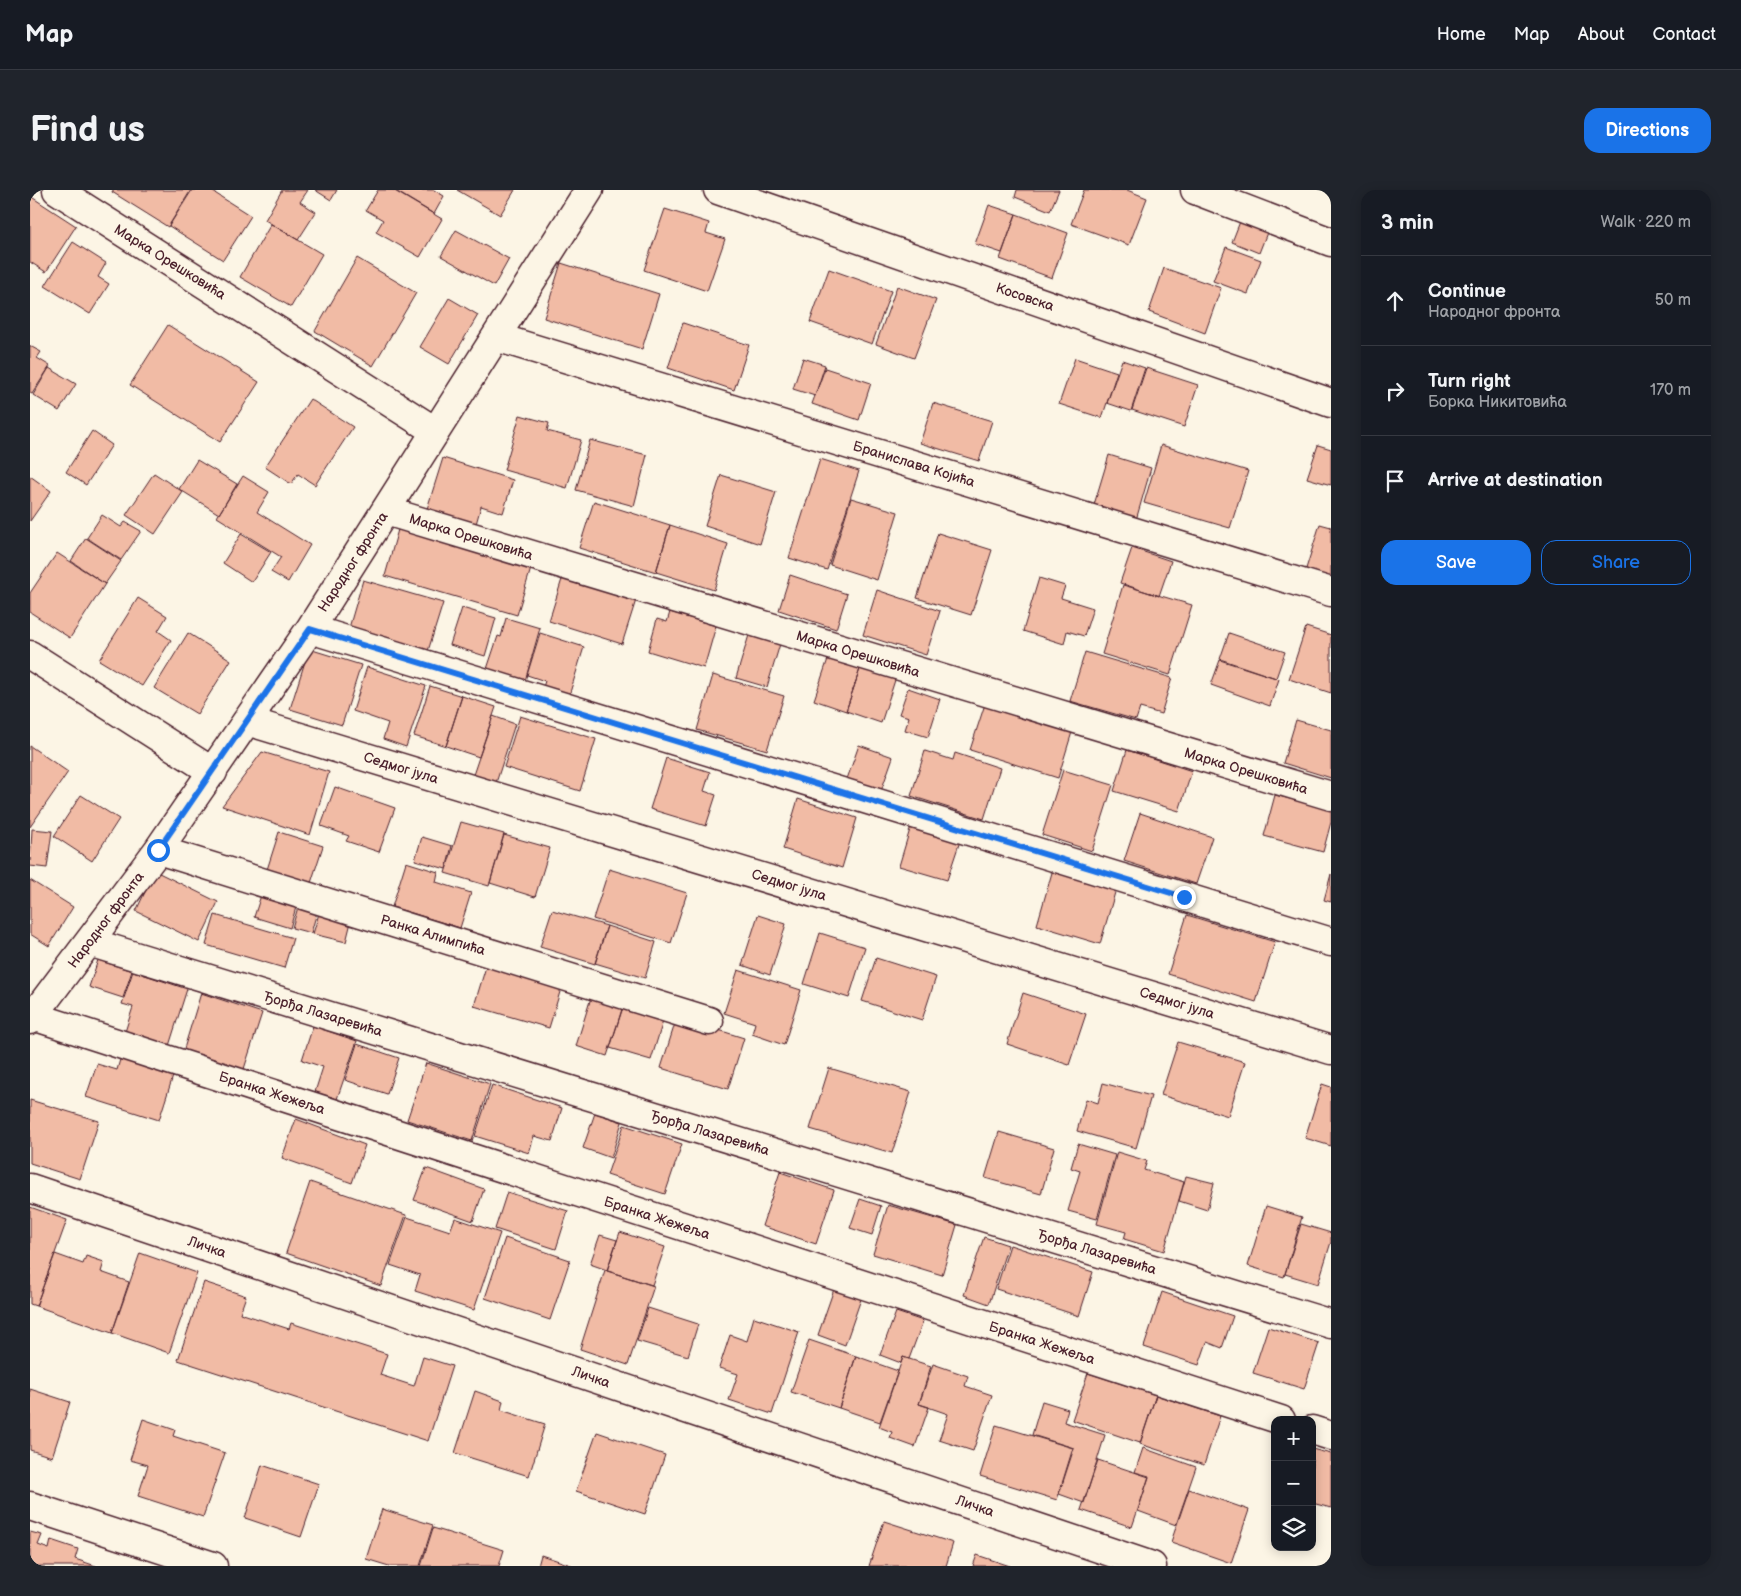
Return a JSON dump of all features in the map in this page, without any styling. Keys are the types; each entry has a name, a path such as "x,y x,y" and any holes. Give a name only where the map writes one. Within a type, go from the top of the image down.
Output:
{"street":[{"name":"Марка Орешковића","path":"57,190 435,431"},
{"name":"Народног фронта","path":"32,1018 158,850 310,629 589,190"},
{"name":"Косовска","path":"718,190 1331,403"},
{"path":"1195,190 1331,242"},
{"name":"Бранислава Којића","path":"496,337 1331,592"},
{"name":"Марка Орешковића","path":"386,511 1331,796"},
{"path":"310,629 1331,942"},
{"path":"30,655 213,772"},
{"name":"Седмог јула","path":"247,721 1331,1050"},
{"name":"Ранка Алимпића","path":"158,850 708,1021"},
{"name":"Ђорђа Лазаревића","path":"89,942 1331,1324"},
{"name":"Бранка Жежеља","path":"32,1018 1271,1417"},
{"name":"Личка","path":"30,1188 1152,1566"},
{"path":"1316,1431 1331,1436"},
{"path":"30,1506 212,1566"}],"building":[{"path":"113,190 191,190 168,227 112,192"},
{"path":"192,190 210,190 251,216 223,260 169,226"},
{"path":"282,190 308,190 300,202 316,212 298,240 265,220"},
{"path":"315,190 337,190 331,200"},
{"path":"378,190 393,190 442,219 420,257 376,232 383,220 366,210"},
{"path":"394,190 434,190 444,196 434,214"},
{"path":"457,190 515,190 500,215"},
{"path":"1017,190 1059,190 1050,211 1015,197"},
{"path":"1084,190 1127,190 1147,198 1129,245 1071,224"},
{"path":"30,196 76,226 46,272 30,262"},
{"path":"989,205 1016,214 1002,253 975,244"},
{"path":"665,209 709,223 706,233 725,239 707,291 644,270"},
{"path":"1016,214 1068,233 1052,278 1000,259"},
{"path":"1241,219 1268,230 1259,253 1232,242"},
{"path":"271,224 322,254 291,307 240,277"},
{"path":"456,230 509,259 494,286 441,256"},
{"path":"73,242 106,263 98,277 109,284 90,314 45,286"},
{"path":"1226,247 1261,260 1248,294 1213,281"},
{"path":"357,258 416,293 373,366 315,331"},
{"path":"561,263 659,294 642,349 544,318"},
{"path":"1164,268 1221,288 1205,333 1149,312"},
{"path":"829,269 891,291 872,344 810,322"},
{"path":"897,286 936,300 914,358 876,344"},
{"path":"449,298 478,315 449,364 420,347"},
{"path":"683,323 749,345 734,390 668,368"},
{"path":"168,325 259,382 220,442 130,385"},
{"path":"30,346 41,352 37,358 50,366 32,394 30,393"},
{"path":"803,358 825,365 815,396 793,389"},
{"path":"1075,358 1117,372 1102,418 1059,404"},
{"path":"1122,360 1145,368 1131,411 1107,403"},
{"path":"49,368 76,384 59,411 33,395"},
{"path":"825,368 871,383 859,420 812,404"},
{"path":"1146,368 1198,385 1184,427 1132,410"},
{"path":"310,399 353,427 315,485 298,474 291,484 265,467"},
{"path":"933,403 992,421 979,461 920,443"},
{"path":"520,415 549,423 547,431 581,440 567,488 504,470"},
{"path":"92,431 112,445 86,485 66,472"},
{"path":"590,440 647,455 634,506 576,490"},
{"path":"1161,445 1248,471 1230,528 1144,503"},
{"path":"1318,445 1331,449 1331,485 1307,478"},
{"path":"1109,455 1151,468 1136,520 1093,508"},
{"path":"443,458 513,480 503,513 481,506 476,524 427,509"},
{"path":"820,459 859,471 827,570 789,558"},
{"path":"197,460 237,484 219,514 179,489"},
{"path":"154,473 183,492 155,534 126,515"},
{"path":"721,475 776,492 760,544 705,526"},
{"path":"30,476 51,491 30,521"},
{"path":"243,476 269,492 257,512 310,545 288,582 271,572 281,557 217,517"},
{"path":"851,498 898,512 877,580 830,565"},
{"path":"594,501 670,525 656,572 579,548"},
{"path":"102,515 121,527 125,522 141,531 121,560 87,538"},
{"path":"1320,524 1331,527 1331,580 1305,572"},
{"path":"670,525 728,544 714,590 656,572"},
{"path":"399,526 532,565 517,615 385,576"},
{"path":"938,533 992,550 971,615 917,598"},
{"path":"241,534 271,552 252,582 223,563"},
{"path":"86,538 121,561 105,584 71,561"},
{"path":"1132,548 1171,561 1159,596 1120,583"},
{"path":"57,553 105,584 70,638 30,612 30,593"},
{"path":"790,575 847,594 836,629 779,610"},
{"path":"563,576 636,600 622,644 549,621"},
{"path":"1039,578 1065,586 1061,598 1093,608 1084,636 1067,631 1064,644 1023,631"},
{"path":"363,580 443,603 428,651 349,628"},
{"path":"1123,585 1192,605 1170,675 1102,654"},
{"path":"877,590 940,611 926,655 863,635"},
{"path":"138,598 167,616 158,631 171,640 142,686 99,660"},
{"path":"462,608 496,618 485,656 450,645"},
{"path":"670,612 716,626 704,668 648,651 657,619 667,622"},
{"path":"506,618 540,628 525,681 487,669 498,636 501,637"},
{"path":"1306,627 1331,635 1331,693 1289,679"},
{"path":"188,633 231,660 197,714 154,688"},
{"path":"540,633 584,647 568,699 542,690 545,681 527,675"},
{"path":"1229,633 1285,652 1276,678 1220,659"},
{"path":"749,635 780,644 767,687 736,678"},
{"path":"309,649 361,665 342,725 290,709"},
{"path":"1085,652 1172,678 1161,714 1140,708 1136,720 1070,701"},
{"path":"829,656 861,666 846,711 814,700"},
{"path":"1220,660 1279,679 1270,706 1211,685"},
{"path":"861,666 896,677 881,723 846,711"},
{"path":"367,667 426,686 406,747 383,739 388,723 353,711"},
{"path":"713,675 784,696 767,750 697,730"},
{"path":"430,686 462,696 446,746 414,736"},
{"path":"908,688 940,699 928,737 905,730 909,717 899,714"},
{"path":"462,696 496,707 479,757 446,746"},
{"path":"985,704 1072,732 1058,778 970,750"},
{"path":"493,716 515,724 496,783 473,775"},
{"path":"520,716 596,739 580,791 504,767"},
{"path":"1296,720 1331,730 1331,778 1283,763"},
{"path":"859,745 893,757 880,794 846,782"},
{"path":"30,746 68,772 30,827"},
{"path":"1127,750 1192,771 1179,811 1114,791"},
{"path":"925,751 953,760 955,753 1000,768 984,819 911,796"},
{"path":"262,752 329,772 310,835 222,806"},
{"path":"666,758 710,772 704,791 716,795 706,826 650,809"},
{"path":"1063,770 1113,785 1092,851 1042,835"},
{"path":"335,787 395,808 379,852 346,841 349,836 321,826"},
{"path":"81,795 119,819 92,861 54,836"},
{"path":"1275,795 1331,810 1331,822 1323,852 1264,836"},
{"path":"798,799 857,818 842,868 783,849"},
{"path":"1140,813 1212,837 1196,884 1124,861"},
{"path":"461,822 504,834 489,886 445,873"},
{"path":"911,826 960,841 947,880 899,866"},
{"path":"32,829 52,831 47,868 30,866"},
{"path":"279,832 323,846 309,889 265,876"},
{"path":"504,835 550,848 535,897 490,883"},
{"path":"422,837 452,846 446,869 415,860"},
{"path":"406,862 438,872 436,882 471,893 460,928 392,907"},
{"path":"609,869 687,893 671,943 593,919"},
{"path":"1053,869 1116,889 1100,944 1037,925"},
{"path":"155,871 218,902 199,942 136,911"},
{"path":"1331,874 1331,902 1324,900"},
{"path":"30,880 73,907 49,946 30,934"},
{"path":"263,889 298,900 290,928 254,917"},
{"path":"300,900 319,905 311,933 292,928"},
{"path":"320,910 352,918 346,942 313,934"},
{"path":"552,910 607,926 595,964 540,947"},
{"path":"215,915 293,938 284,968 206,945"},
{"path":"758,915 786,924 770,975 742,965"},
{"path":"1187,915 1275,942 1256,1002 1168,974"},
{"path":"607,926 656,942 645,978 595,963"},
{"path":"820,933 865,947 849,998 804,984"},
{"path":"876,958 936,977 922,1020 862,1001"},
{"path":"98,960 132,971 123,998 89,987"},
{"path":"488,960 563,982 549,1028 474,1006"},
{"path":"738,970 801,990 784,1045 752,1034 755,1023 724,1013"},
{"path":"133,971 187,989 168,1049 124,1035 133,1007 122,1004"},
{"path":"593,991 625,1001 607,1056 576,1046"},
{"path":"201,993 262,1013 243,1072 183,1052"},
{"path":"1023,993 1086,1014 1069,1065 1007,1044"},
{"path":"623,1006 664,1018 651,1060 610,1048"},
{"path":"677,1017 744,1038 728,1089 661,1068"},
{"path":"313,1026 357,1041 337,1099 315,1092 323,1067 302,1060"},
{"path":"1178,1042 1245,1062 1228,1116 1161,1095"},
{"path":"357,1044 399,1058 387,1094 345,1080"},
{"path":"121,1056 174,1073 159,1120 86,1097 97,1064 117,1070"},
{"path":"426,1063 490,1084 472,1141 407,1120"},
{"path":"829,1068 911,1092 892,1153 810,1129"},
{"path":"1103,1083 1151,1096 1136,1148 1077,1131 1086,1099 1098,1103"},
{"path":"1322,1084 1331,1087 1331,1146 1305,1138"},
{"path":"492,1085 562,1108 552,1141 534,1136 529,1153 475,1136"},
{"path":"30,1100 99,1121 80,1179 30,1163"},
{"path":"595,1113 622,1122 611,1158 583,1148"},
{"path":"296,1119 365,1145 352,1183 282,1158"},
{"path":"624,1125 682,1144 665,1194 607,1175"},
{"path":"999,1132 1054,1148 1041,1194 985,1178"},
{"path":"1078,1144 1115,1155 1097,1219 1068,1211 1080,1171 1071,1168"},
{"path":"1117,1152 1147,1161 1144,1170 1184,1182 1164,1251 1124,1239 1126,1232 1097,1224"},
{"path":"426,1168 484,1189 473,1221 414,1200"},
{"path":"780,1172 834,1190 816,1244 762,1226"},
{"path":"1186,1176 1214,1183 1207,1210 1179,1201"},
{"path":"310,1182 406,1215 381,1286 286,1253"},
{"path":"507,1192 568,1211 556,1249 495,1229"},
{"path":"860,1199 881,1206 872,1235 850,1228"},
{"path":"888,1205 957,1225 942,1275 873,1254"},
{"path":"1266,1206 1302,1217 1284,1277 1248,1266"},
{"path":"30,1207 67,1220 36,1306 30,1304"},
{"path":"407,1217 450,1231 455,1218 500,1233 474,1310 415,1291 420,1275 390,1265"},
{"path":"1301,1224 1331,1233 1331,1242 1318,1284 1285,1274"},
{"path":"620,1232 665,1247 652,1285 607,1271"},
{"path":"600,1235 617,1240 607,1270 590,1264"},
{"path":"984,1237 1008,1245 989,1304 964,1295"},
{"path":"505,1238 570,1260 550,1320 485,1298"},
{"path":"1010,1245 1093,1272 1079,1316 996,1289"},
{"path":"140,1253 197,1273 169,1353 112,1333"},
{"path":"55,1254 83,1264 86,1256 104,1262 101,1272 129,1282 112,1333 36,1306"},
{"path":"605,1270 654,1286 628,1365 580,1349"},
{"path":"204,1282 246,1296 240,1313 289,1329 291,1323 387,1354 380,1375 414,1386 423,1357 452,1366 428,1441 178,1360"},
{"path":"834,1289 861,1299 845,1345 818,1335"},
{"path":"1162,1292 1233,1316 1222,1348 1207,1342 1199,1365 1144,1347"},
{"path":"648,1308 698,1324 688,1356 637,1341"},
{"path":"896,1312 923,1321 909,1359 903,1357 901,1363 880,1355"},
{"path":"754,1317 799,1332 772,1414 729,1400 738,1374 719,1368 730,1335 747,1341"},
{"path":"1268,1327 1319,1343 1304,1389 1253,1373"},
{"path":"809,1340 856,1356 839,1408 791,1392"},
{"path":"856,1356 898,1371 880,1422 839,1408"},
{"path":"903,1357 931,1366 919,1404 929,1407 915,1447 890,1438 892,1432 879,1427"},
{"path":"933,1364 968,1376 965,1386 992,1395 973,1451 939,1440 948,1414 919,1404"},
{"path":"1088,1373 1156,1395 1140,1443 1072,1420"},
{"path":"30,1389 70,1402 52,1457 30,1450"},
{"path":"475,1391 503,1401 501,1410 545,1424 529,1476 455,1453"},
{"path":"1156,1395 1220,1416 1204,1465 1140,1444"},
{"path":"1042,1401 1068,1409 1064,1422 1105,1435 1084,1503 1059,1494 1074,1448 1032,1435"},
{"path":"143,1419 175,1430 173,1436 225,1453 203,1517 138,1496 148,1465 130,1460"},
{"path":"996,1425 1073,1448 1057,1500 980,1476"},
{"path":"597,1432 665,1455 645,1514 576,1491"},
{"path":"1143,1448 1196,1467 1176,1525 1138,1511 1149,1476 1135,1472"},
{"path":"1316,1450 1331,1454 1331,1508 1316,1504"},
{"path":"1098,1460 1149,1477 1132,1527 1081,1510"},
{"path":"262,1465 319,1484 301,1537 245,1518"},
{"path":"1189,1489 1249,1510 1231,1563 1171,1542"},
{"path":"382,1509 433,1525 420,1566 389,1566 366,1559"},
{"path":"884,1521 953,1543 946,1566 869,1566"},
{"path":"433,1528 504,1550 499,1566 421,1566"},
{"path":"30,1532 42,1535 38,1545 49,1549 51,1540 78,1549 75,1559 96,1566 30,1566"},
{"path":"541,1555 574,1566 538,1566"},
{"path":"977,1555 1010,1566 973,1566"}],"route":[{"path":"158,850 310,629 1184,897"}]}
